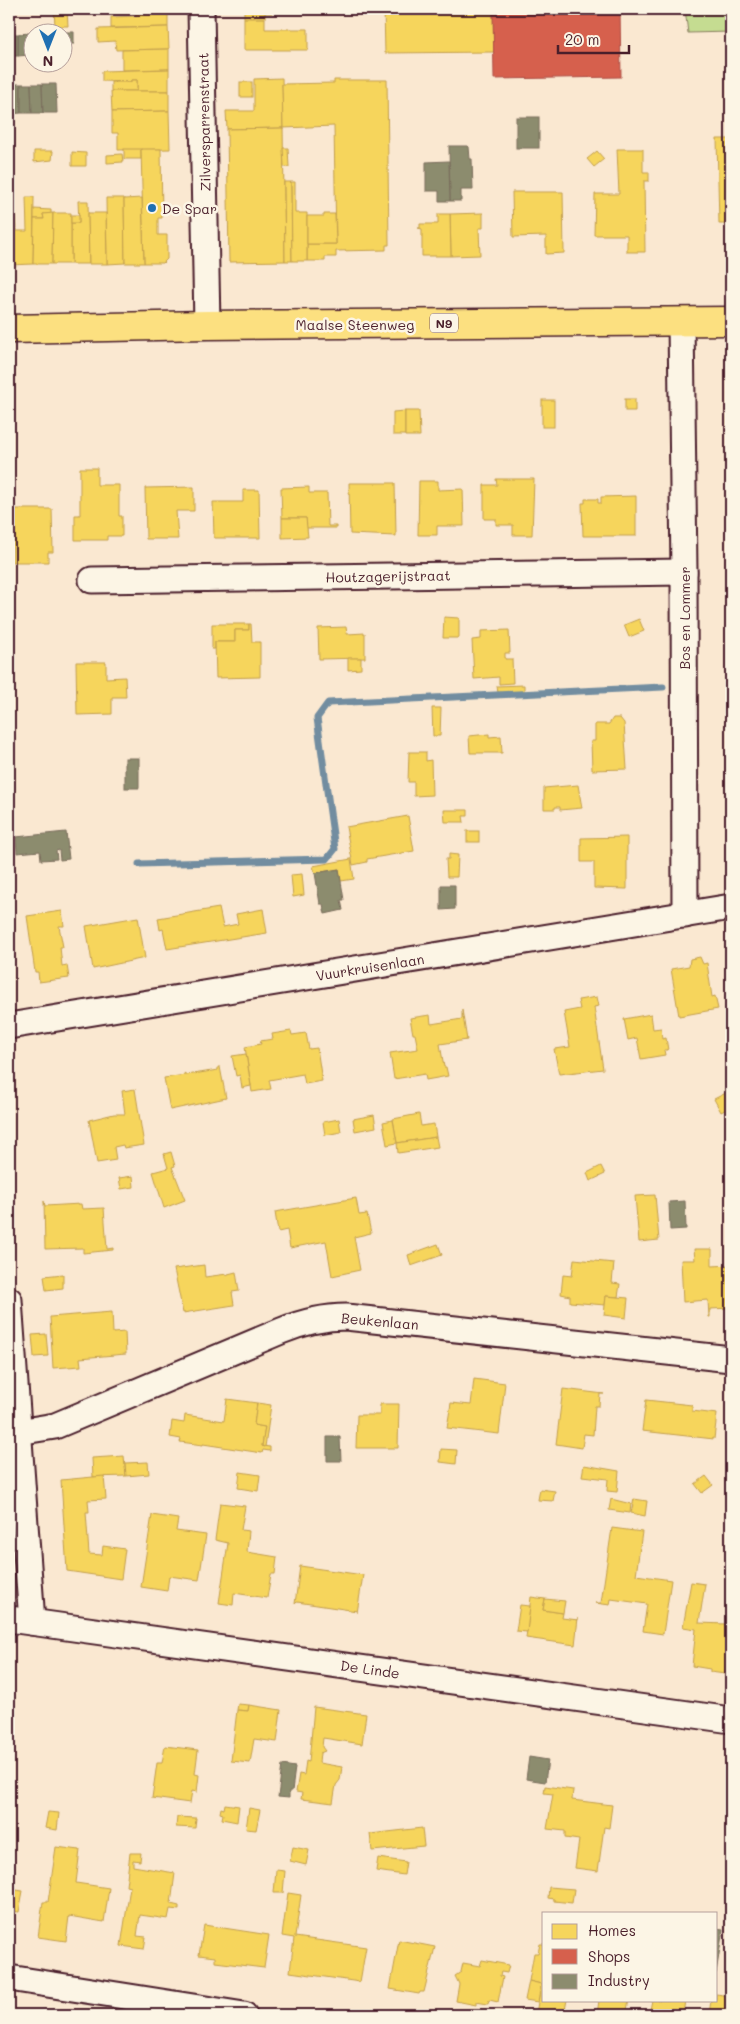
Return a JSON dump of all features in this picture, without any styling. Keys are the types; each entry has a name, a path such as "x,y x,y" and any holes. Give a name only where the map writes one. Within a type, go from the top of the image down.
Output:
{"main road":[{"name":"Maalse Steenweg","path":"9,329 208,325 731,321"}],"street":[{"name":"Zilversparrenstraat","path":"201,9 208,325"},
{"name":"Bos en Lommer","path":"681,321 684,572 684,915"},
{"name":"Houtzagerijstraat","path":"92,580 684,572"},
{"name":"Vuurkruisenlaan","path":"9,1026 731,907"},
{"path":"9,1300 18,1432 20,1620"},
{"name":"Beukenlaan","path":"18,1432 55,1426 281,1331 324,1317 346,1317 731,1359"},
{"name":"De Linde","path":"20,1620 731,1720"},
{"path":"9,1978 244,2015"}],"green space":[{"path":"685,9 731,9 731,32 688,33"}],"building: Homes":[{"path":"54,9 67,9 68,22 55,22"},
{"path":"136,9 168,9 168,27 111,28 111,17 136,16"},
{"path":"244,9 272,9 272,13 265,13 265,18 244,18"},
{"path":"384,9 493,9 494,52 385,53"},
{"path":"244,18 265,18 265,29 308,29 308,50 244,50"},
{"path":"168,27 169,49 116,50 115,41 98,42 98,29"},
{"path":"169,49 169,69 122,70 122,50"},
{"path":"169,69 169,91 137,91 137,80 131,80 131,82 102,81 102,71"},
{"path":"282,78 283,128 227,129 226,111 254,111 254,79"},
{"path":"131,80 137,80 137,91 111,91 111,82 131,82"},
{"path":"334,80 387,80 389,245 386,245 386,250 336,251 336,257 325,257 325,261 307,261 307,244 336,244 334,126 283,128 282,84 334,83"},
{"path":"240,82 252,82 252,97 240,97"},
{"path":"111,91 169,91 169,111 112,112"},
{"path":"169,111 170,149 118,150 118,133 112,133 112,112"},
{"path":"283,128 285,261 229,262 227,129"},
{"path":"717,139 731,139 731,224 719,224"},
{"path":"283,148 288,148 289,167 284,167"},
{"path":"124,149 141,149 141,159 124,159"},
{"name":"De Spar","path":"141,149 161,149 162,218 158,218 158,235 167,235 167,259 163,263 144,263"},
{"path":"617,149 643,149 643,172 649,172 649,181 644,181 645,252 627,252 627,235 594,235 595,194 619,194"},
{"path":"34,151 53,151 52,160 34,162"},
{"path":"597,151 604,159 594,167 587,159"},
{"path":"72,152 86,153 86,166 72,166"},
{"path":"122,154 123,162 107,163 107,155"},
{"path":"284,182 291,182 292,261 285,261"},
{"path":"291,182 295,182 295,213 307,213 307,261 292,261"},
{"path":"9,188 13,188 16,231 27,231 26,197 34,197 33,264 9,265"},
{"path":"512,192 563,192 564,253 546,254 546,236 513,237"},
{"path":"106,198 124,198 125,263 107,264"},
{"path":"142,198 144,263 125,263 124,199"},
{"path":"78,201 88,201 89,264 71,264 71,223 79,223"},
{"path":"34,209 51,210 51,214 43,214 44,219 34,219"},
{"path":"53,213 52,264 33,264 34,219 44,219 43,214"},
{"path":"53,213 71,213 71,264 52,264"},
{"path":"88,213 106,213 107,264 89,264"},
{"path":"483,213 483,228 479,228 480,255 451,256 450,214"},
{"path":"324,214 335,214 336,244 307,244 307,216 324,216"},
{"path":"438,214 450,214 451,256 422,256 422,229 418,228 420,228 420,224 438,224"},
{"path":"71,215 79,215 79,223 71,223"},
{"path":"625,399 635,399 635,411 625,411"},
{"path":"542,400 554,400 554,427 542,427"},
{"path":"405,411 405,435 393,435 393,412"},
{"path":"405,411 419,411 420,436 405,436"},
{"path":"728,416 731,416 731,427 728,427"},
{"path":"80,468 97,468 97,485 119,485 119,516 122,516 122,536 107,536 107,540 75,540 75,515 80,515"},
{"path":"496,479 534,479 532,535 513,535 513,525 496,525 496,519 484,519 484,485 497,485"},
{"path":"419,481 438,481 438,490 463,489 464,526 437,526 437,535 418,535"},
{"path":"349,483 395,483 396,536 350,534"},
{"path":"194,487 194,511 176,511 178,539 146,539 145,488"},
{"path":"309,487 309,493 327,493 328,526 336,526 336,528 306,528 306,518 282,518 281,488"},
{"path":"243,490 259,490 260,538 214,538 213,502 243,502"},
{"path":"636,496 636,536 583,536 582,503 585,503 585,499 598,499 598,503 601,503 601,497"},
{"path":"14,509 52,509 53,552 48,552 48,562 12,562"},
{"path":"282,518 306,518 308,537 282,538"},
{"path":"444,617 459,618 459,638 443,638"},
{"path":"639,619 644,631 629,637 624,625"},
{"path":"212,624 249,624 249,630 235,630 235,642 215,642 215,649 212,649"},
{"path":"249,624 251,624 252,642 260,642 260,677 216,678 215,642 235,642 235,630 249,630"},
{"path":"346,627 347,634 365,633 365,658 319,659 318,628"},
{"path":"509,630 510,653 505,653 505,659 512,659 513,683 499,684 499,677 474,679 472,640 481,639 481,631"},
{"path":"348,658 361,658 361,669 348,670"},
{"path":"76,662 106,662 106,678 125,677 126,697 112,697 112,714 77,715"},
{"path":"524,685 524,692 498,693 497,686"},
{"path":"432,708 441,708 440,736 433,736"},
{"path":"613,718 620,718 624,723 627,769 592,770 591,741 595,741 595,724 609,724"},
{"path":"489,734 489,737 501,736 502,753 470,753 469,736"},
{"path":"409,752 426,752 426,761 431,760 432,795 414,796 414,782 408,782"},
{"path":"578,785 582,808 560,810 560,807 555,807 555,809 544,809 544,788"},
{"path":"444,810 468,810 468,816 463,816 464,822 445,822"},
{"path":"408,816 414,851 367,859 367,862 353,865 346,827"},
{"path":"467,831 479,831 479,842 467,842"},
{"path":"627,837 627,889 594,888 594,862 581,862 581,838"},
{"path":"449,854 458,855 457,877 447,877 446,859 449,859"},
{"path":"351,859 354,879 341,881 339,869 315,873 313,866"},
{"path":"302,874 304,895 293,897 291,875"},
{"path":"219,908 223,927 238,924 236,914 263,909 267,933 167,949 163,929 160,930 158,918"},
{"path":"62,911 64,926 59,926 63,947 60,947 62,966 67,965 69,978 39,982 38,972 35,972 27,916"},
{"path":"138,917 145,958 93,969 86,926"},
{"path":"700,957 703,964 707,963 712,997 715,996 718,1009 679,1016 671,969 689,966 690,959"},
{"path":"597,997 599,1006 594,1007 603,1069 559,1074 554,1049 570,1047 564,1012 580,1009 578,1000"},
{"path":"462,1010 467,1040 440,1044 444,1067 446,1067 448,1076 426,1080 425,1074 394,1079 390,1053 418,1049 410,1018 430,1015 431,1024 462,1019"},
{"path":"651,1014 653,1029 661,1028 662,1039 666,1038 668,1050 664,1050 665,1055 641,1059 637,1038 628,1040 624,1019"},
{"path":"291,1031 292,1035 306,1033 309,1049 317,1048 322,1081 305,1084 303,1074 269,1080 271,1089 252,1092 245,1047 261,1044 260,1041 273,1039 272,1034"},
{"path":"246,1054 251,1086 242,1088 240,1075 236,1076 232,1056"},
{"path":"218,1067 220,1067 226,1098 170,1110 164,1078 185,1075 184,1073 187,1075 218,1070"},
{"path":"135,1089 144,1145 124,1148 123,1145 114,1147 116,1160 97,1163 89,1120 114,1114 125,1114 122,1091"},
{"path":"728,1092 731,1098 731,1107 721,1112 714,1099"},
{"path":"419,1114 421,1126 434,1124 436,1137 397,1143 393,1119"},
{"path":"374,1115 376,1127 355,1131 353,1119"},
{"path":"339,1119 341,1132 325,1135 323,1122"},
{"path":"393,1120 397,1143 387,1145 383,1122"},
{"path":"436,1137 438,1147 398,1153 397,1143"},
{"path":"171,1152 175,1166 172,1167 185,1200 164,1208 153,1172 168,1168 164,1154"},
{"path":"601,1166 605,1174 590,1181 587,1173"},
{"path":"133,1176 134,1187 121,1189 119,1178"},
{"path":"655,1195 659,1240 639,1242 635,1196"},
{"path":"356,1198 359,1215 367,1214 371,1233 354,1237 360,1270 332,1276 326,1241 290,1248 287,1230 278,1232 275,1212"},
{"path":"44,1201 45,1206 81,1204 82,1209 104,1208 107,1249 113,1248 113,1250 83,1253 83,1248 45,1249"},
{"path":"438,1244 442,1255 411,1266 408,1255"},
{"path":"694,1249 712,1249 712,1266 731,1265 731,1308 710,1309 710,1317 708,1300 683,1302 681,1260 695,1260"},
{"path":"574,1259 614,1263 612,1283 620,1284 618,1297 606,1296 605,1305 570,1302 570,1296 561,1294 563,1275 572,1276"},
{"path":"204,1265 205,1277 227,1274 227,1276 236,1272 239,1291 232,1292 234,1305 183,1313 174,1269"},
{"path":"63,1274 63,1288 46,1290 44,1276"},
{"path":"606,1296 628,1298 626,1318 604,1315"},
{"path":"112,1312 113,1333 125,1332 126,1354 80,1358 81,1366 53,1368 50,1317"},
{"path":"46,1334 48,1356 34,1357 32,1335"},
{"path":"474,1379 505,1383 499,1434 447,1428 451,1403 471,1405"},
{"path":"563,1389 604,1394 600,1394 599,1406 595,1406 593,1435 584,1434 582,1448 556,1444"},
{"path":"227,1399 257,1403 254,1425 265,1427 262,1446 270,1447 270,1451 263,1450 262,1453 180,1442 181,1439 170,1437 172,1421 184,1423 185,1415 224,1421"},
{"path":"646,1400 692,1405 692,1411 717,1414 714,1439 642,1431"},
{"path":"257,1403 271,1405 265,1447 262,1446 265,1427 254,1425"},
{"path":"380,1404 399,1404 398,1448 356,1448 357,1415 380,1415"},
{"path":"441,1449 457,1450 456,1464 440,1462"},
{"path":"124,1456 126,1476 93,1477 92,1458"},
{"path":"148,1462 149,1474 126,1476 125,1463"},
{"path":"584,1465 619,1471 617,1492 607,1491 608,1479 582,1476"},
{"path":"240,1472 260,1475 258,1491 238,1488"},
{"path":"104,1476 106,1499 88,1500 89,1512 86,1512 89,1554 102,1555 103,1546 125,1549 121,1579 67,1571 61,1480"},
{"path":"706,1476 713,1485 702,1493 695,1484"},
{"path":"729,1477 731,1477 731,1488 728,1487"},
{"path":"540,1489 555,1491 553,1501 538,1500"},
{"path":"611,1499 631,1504 630,1513 609,1510"},
{"path":"634,1499 647,1501 645,1516 631,1513"},
{"path":"220,1503 245,1506 241,1530 249,1531 247,1552 277,1557 275,1574 271,1574 267,1598 234,1593 233,1605 219,1603 228,1543 215,1540"},
{"path":"152,1515 178,1519 176,1531 206,1535 199,1580 169,1576 167,1591 141,1587"},
{"path":"612,1528 642,1532 636,1575 671,1580 663,1634 643,1631 647,1604 611,1599 610,1605 595,1603 601,1603"},
{"path":"300,1566 363,1575 357,1613 357,1611 297,1602 295,1604"},
{"path":"691,1582 705,1584 699,1623 726,1624 725,1626 731,1628 731,1651 728,1652 725,1674 710,1672 710,1669 692,1666 696,1629 683,1627"},
{"path":"531,1597 545,1599 543,1610 563,1613 562,1618 578,1620 575,1645 526,1638"},
{"path":"545,1599 565,1601 563,1613 543,1610"},
{"path":"520,1605 530,1606 527,1632 516,1631"},
{"path":"238,1704 249,1705 248,1711 237,1710"},
{"path":"249,1705 281,1710 277,1742 254,1739 250,1763 231,1761 237,1710 248,1711"},
{"path":"314,1707 366,1714 362,1744 323,1738 322,1747 325,1751 320,1753 319,1763 342,1767 333,1803 301,1799 302,1793 296,1792 299,1774 304,1775 306,1761 309,1762"},
{"path":"165,1746 198,1750 195,1774 199,1775 197,1792 192,1791 190,1803 152,1798 157,1763 162,1763"},
{"path":"545,1786 573,1790 572,1800 612,1805 609,1828 604,1827 598,1871 575,1868 579,1840 565,1838 565,1831 547,1829 553,1794 544,1793"},
{"path":"225,1804 239,1806 237,1822 222,1819 221,1808 224,1809"},
{"path":"249,1808 260,1810 256,1830 246,1829"},
{"path":"48,1812 59,1813 57,1830 45,1828"},
{"path":"177,1817 196,1818 195,1828 176,1827"},
{"path":"422,1828 424,1846 372,1851 370,1834"},
{"path":"56,1847 80,1850 76,1883 109,1888 104,1922 69,1916 66,1941 38,1937 43,1902 48,1902"},
{"path":"293,1847 309,1850 306,1865 290,1861"},
{"path":"130,1853 141,1853 140,1861 133,1860 133,1866 175,1873 171,1904 179,1906 179,1910 170,1909 168,1919 140,1915 137,1936 146,1937 144,1949 121,1946 130,1887 126,1886"},
{"path":"378,1858 406,1862 404,1875 376,1871"},
{"path":"730,1861 731,1880 728,1880"},
{"path":"276,1870 285,1871 283,1893 274,1893"},
{"path":"549,1887 574,1889 572,1903 554,1901 554,1899 548,1898"},
{"path":"9,1889 23,1891 19,1912 9,1911"},
{"path":"288,1893 301,1895 295,1937 366,1947 360,1982 290,1972 294,1938 282,1936"},
{"path":"204,1925 269,1935 264,1968 215,1962 215,1957 199,1955"},
{"path":"399,1940 435,1947 424,1992 419,1994 390,1989"},
{"path":"540,1944 542,1944 542,2002 567,2002 564,2015 536,2014 541,1984 529,1981 534,1953 538,1953"},
{"path":"482,1960 509,1965 507,1973 501,1972 500,1976 503,1977 498,2002 489,2000 488,2004 476,2002 476,2005 456,2001 459,1984 455,1976 461,1972 463,1963 480,1966"},
{"path":"529,1981 541,1984 538,2002 525,2000"},
{"path":"718,1994 731,1996 731,2015 709,2015 711,2002 718,2002"},
{"path":"599,2002 629,2002 626,2015 597,2015"},
{"path":"652,2002 685,2002 683,2015 649,2015"}],"building: Shops":[{"path":"493,9 620,9 621,77 494,79"}],"building: Industry":[{"path":"72,32 74,32 74,44 72,44"},
{"path":"9,34 18,34 18,56 9,56"},
{"path":"18,34 22,34 22,56 18,56"},
{"path":"9,84 21,84 21,113 9,114"},
{"path":"21,84 31,84 32,113 21,113"},
{"path":"31,84 42,84 43,113 32,113"},
{"path":"42,84 56,84 57,113 43,113"},
{"path":"516,117 539,117 539,148 516,148"},
{"path":"449,146 468,146 470,159 472,159 473,190 461,190 461,201 450,201"},
{"path":"449,161 450,201 439,201 439,191 426,191 426,162"},
{"path":"125,758 139,758 139,788 125,788"},
{"path":"66,832 69,859 60,860 59,850 56,851 57,859 41,860 40,851 17,853 16,837"},
{"path":"339,869 344,900 341,900 343,910 325,914 323,904 320,904 315,873"},
{"path":"441,885 455,885 455,909 441,910"},
{"path":"685,1201 686,1229 670,1230 669,1202"},
{"path":"327,1437 340,1437 341,1461 327,1461"},
{"path":"529,1757 548,1760 545,1782 526,1779"},
{"path":"282,1765 295,1767 292,1791 289,1791 289,1798 278,1797"},
{"path":"718,1928 723,1929 718,1960"}],"waterway":[{"path":"139,864 327,859 335,849 317,718 328,703 663,687"}],"place":[{"name":"De Spar","path":"152,208"}]}
